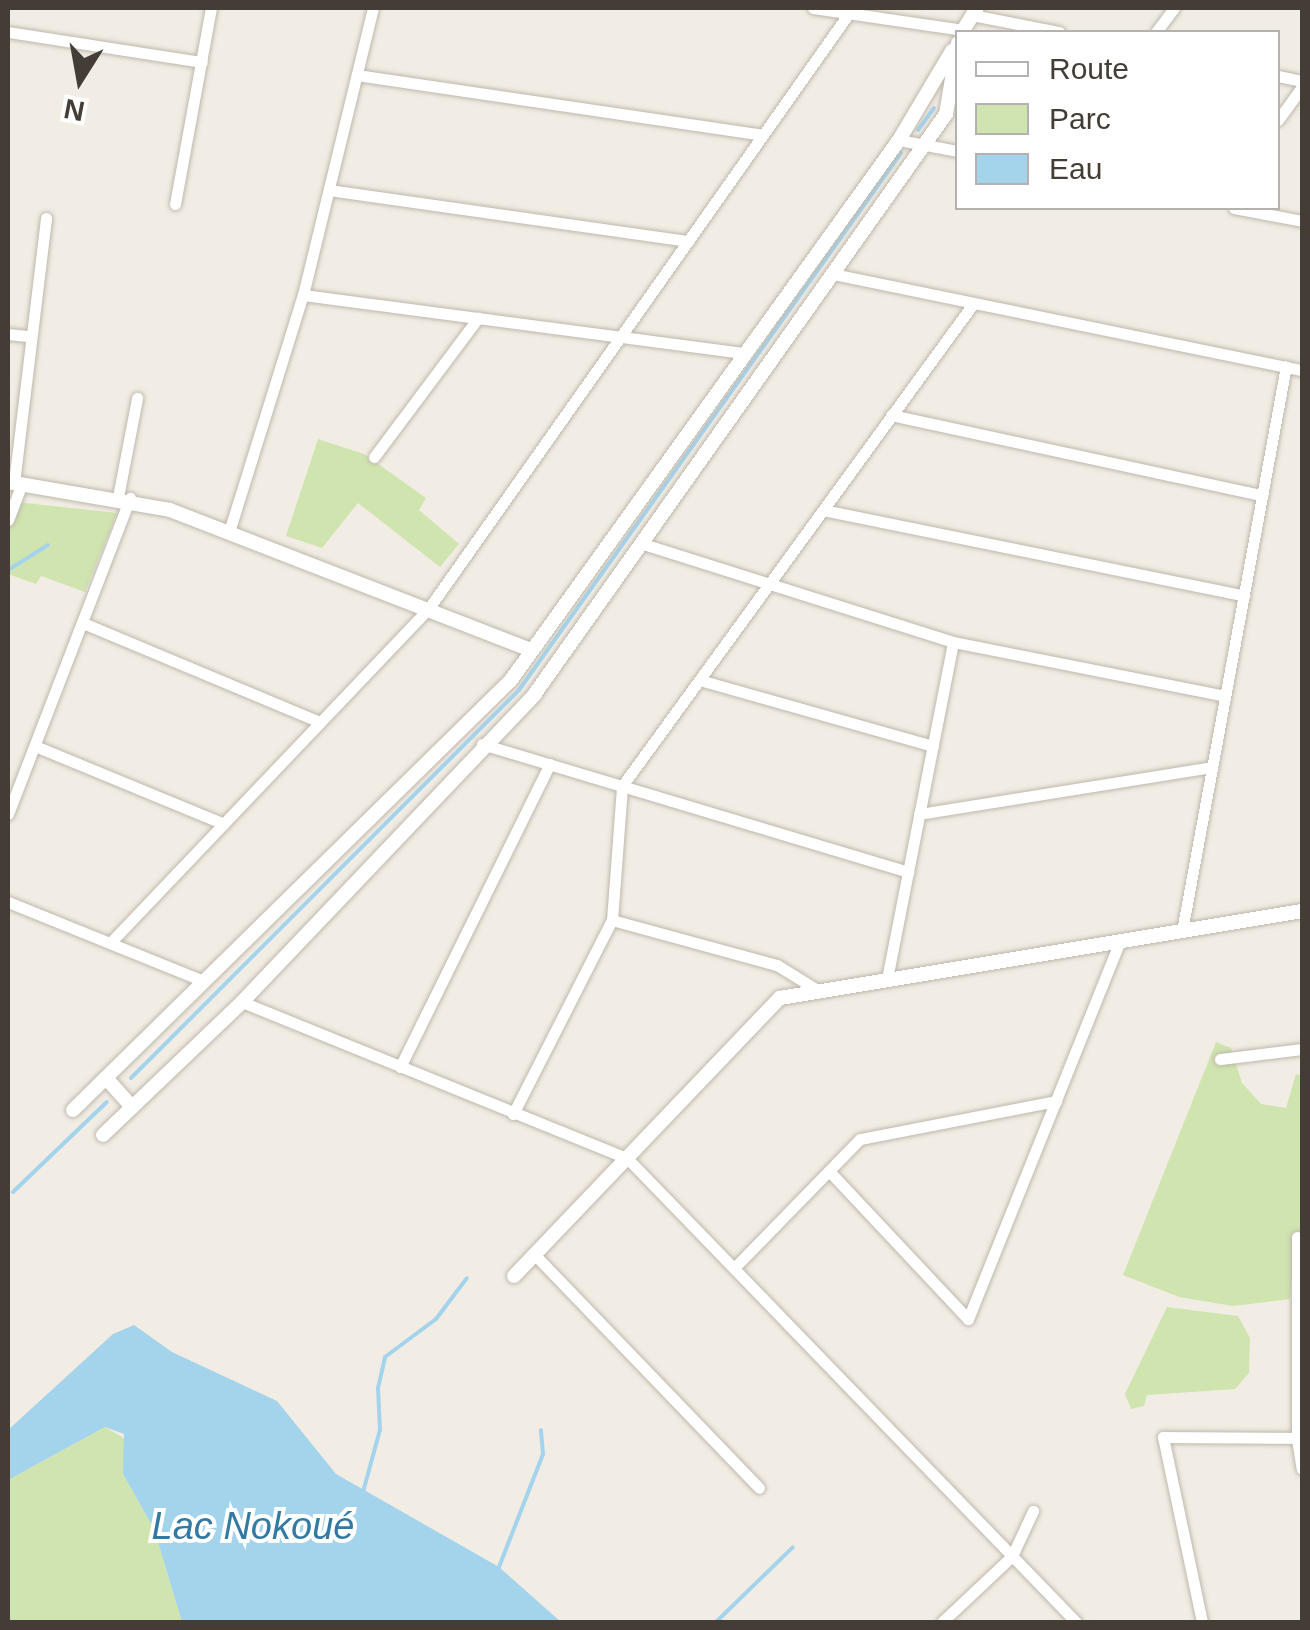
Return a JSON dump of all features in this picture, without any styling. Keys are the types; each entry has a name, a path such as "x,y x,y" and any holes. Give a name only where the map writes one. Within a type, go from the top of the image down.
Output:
{"street":[{"path":"174,204 211,8"},
{"path":"229,532 304,295 374,8"},
{"path":"813,8 884,13 955,35"},
{"path":"1158,30 1174,8"},
{"path":"975,11 1051,30"},
{"path":"110,943 429,608 849,13"},
{"path":"8,32 202,62"},
{"path":"73,1110 511,680 899,140 955,45"},
{"path":"103,1135 242,1002 482,744 534,695 946,114 955,64"},
{"path":"357,75 762,136"},
{"path":"1280,117 1302,84"},
{"path":"899,140 955,149"},
{"path":"329,190 688,241"},
{"path":"1244,210 1302,221"},
{"path":"8,520 28,336 46,218"},
{"path":"834,274 1302,370"},
{"path":"304,295 745,354"},
{"path":"513,1114 612,920 622,786 703,680 973,304"},
{"path":"374,457 478,318"},
{"path":"8,334 28,336"},
{"path":"1182,931 1286,366"},
{"path":"8,814 84,623 124,498 138,398"},
{"path":"891,415 1262,495"},
{"path":"14,483 124,498 229,532 531,650"},
{"path":"823,510 1244,596"},
{"path":"643,544 768,587 953,642 1225,696"},
{"path":"84,623 320,722"},
{"path":"887,979 953,642"},
{"path":"703,680 933,746"},
{"path":"482,744 908,872"},
{"path":"35,746 224,824"},
{"path":"400,1067 550,764"},
{"path":"919,814 1212,766"},
{"path":"8,902 204,981"},
{"path":"514,1276 780,998 1302,911"},
{"path":"612,920 778,965 819,991"},
{"path":"828,1171 968,1319 1120,941"},
{"path":"242,1002 627,1158 1076,1622"},
{"path":"1220,1060 1302,1049"},
{"path":"106,1078 132,1108"},
{"path":"734,1268 860,1139 1056,1101"},
{"path":"1298,1237 1302,1468"},
{"path":"535,1255 759,1488"},
{"path":"1202,1622 1163,1437 1300,1439"},
{"path":"942,1622 1012,1556 1033,1511"}],"green space":[{"path":"318,439 364,454 426,498 419,510 459,544 440,567 358,503 322,548 286,536"},
{"path":"8,501 117,513 85,592 41,576 36,584 8,574"},
{"path":"1216,1042 1231,1048 1242,1083 1261,1104 1286,1108 1296,1074 1302,1076 1302,1272 1292,1275 1290,1299 1233,1306 1179,1297 1123,1275"},
{"path":"1167,1307 1238,1316 1250,1338 1249,1373 1235,1389 1147,1395 1144,1406 1131,1409 1125,1394"},
{"path":"105,1427 127,1440 123,1474 154,1529 182,1622 8,1622 8,1480"}],"water":[{"name":"Lac Nokoué","path":"134,1325 172,1352 277,1401 336,1474 499,1567 561,1622 182,1622 154,1529 123,1474 124,1434 105,1427 8,1480 8,1430 113,1334"}],"waterway":[{"path":"918,130 934,108"},
{"path":"131,1078 519,690 901,153"},
{"path":"8,570 48,545"},
{"path":"13,1192 107,1102"},
{"path":"363,1492 380,1430 378,1388 385,1357 436,1319 467,1278"},
{"path":"499,1567 543,1454 541,1430"},
{"path":"716,1622 793,1547"}]}
